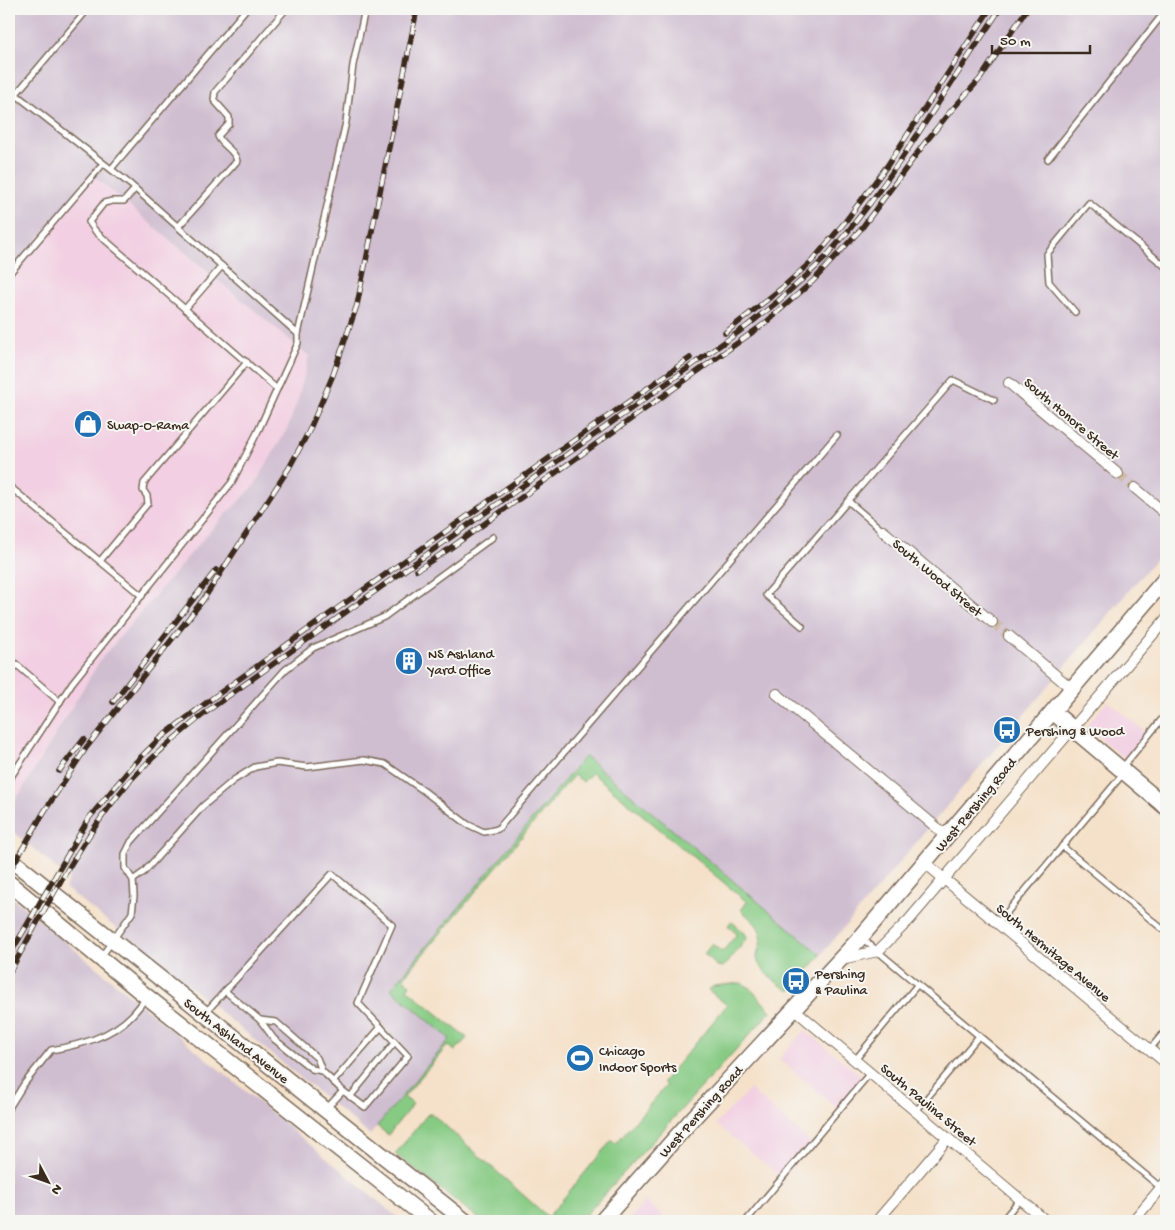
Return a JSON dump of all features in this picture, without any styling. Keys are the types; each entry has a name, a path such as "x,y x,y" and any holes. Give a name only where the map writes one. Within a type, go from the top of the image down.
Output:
{"main road":[{"name":"West Pershing Road","path":"602,1221 695,1116 861,937 1166,578"},
{"path":"1053,712 1166,807"},
{"name":"South Ashland Avenue","path":"9,858 465,1221"},
{"name":"South Ashland Avenue","path":"9,883 147,997 430,1221"}],"street":[{"name":"South Honore Street","path":"1008,383 1118,474"},
{"path":"1135,488 1166,514"},
{"name":"South Wood Street","path":"883,531 992,622"},
{"name":"West Pershing Road","path":"878,951 909,920 945,879 1166,619"},
{"path":"1009,636 1072,689"},
{"path":"777,694 948,836"},
{"name":"South Hermitage Avenue","path":"925,863 1166,1063"},
{"path":"840,959 878,951"},
{"name":"South Paulina Street","path":"794,1009 1046,1221"},
{"path":"877,1221 948,1138"},
{"path":"1133,1221 1165,1187"}],"lane":[{"path":"16,94 88,9"},
{"path":"111,169 246,9"},
{"path":"178,227 237,161 236,155 221,143 218,136 229,124 230,117 214,100 215,92 286,9"},
{"path":"9,780 72,683 232,482 278,389 298,343 298,334 346,122 353,65 365,9"},
{"path":"1048,159 1165,13"},
{"path":"9,89 135,189 298,334"},
{"path":"9,274 103,164"},
{"path":"135,189 124,201 104,203 89,222 96,232 278,389"},
{"path":"1075,312 1050,282 1047,254 1089,203 1166,266"},
{"path":"185,309 222,266"},
{"path":"100,561 148,503 147,496 143,490 144,483 247,362"},
{"path":"802,626 766,595 953,380 994,400"},
{"path":"133,880 144,872 203,806 234,780 256,767 276,763 306,767 364,760 385,764 467,824 484,832 498,829 838,435"},
{"path":"9,486 142,596"},
{"path":"848,501 883,531"},
{"path":"100,958 132,913 133,880 125,868 125,854 131,842 285,670 313,648 384,617 493,537"},
{"path":"9,658 60,702"},
{"path":"998,923 1062,846 1166,714"},
{"path":"1062,846 1166,932"},
{"path":"204,1014 332,874 392,926 358,1003 408,1056 364,1107 350,1097 322,1071 317,1058 276,1022 260,1020"},
{"path":"861,937 979,1036 1165,1187"},
{"path":"855,1060 918,984"},
{"path":"225,991 260,1020 274,1040 312,1069 322,1071"},
{"path":"9,1108 24,1084 51,1050 73,1046 104,1036 131,1017 147,997"},
{"path":"334,1082 381,1027"},
{"path":"1150,1049 1166,1030"},
{"path":"916,1111 979,1036"},
{"path":"350,1097 395,1042"},
{"path":"746,1221 870,1073"},
{"path":"325,1110 343,1091"},
{"path":"1002,1221 1020,1199"}],"shaded area":[{"path":"9,9 1166,9 1166,547 821,955 584,756 391,989 450,1039 370,1135 172,972 65,888 69,879 9,828 9,811 101,659 211,530 254,486 287,429 298,399 309,356 92,175 9,273"},
{"path":"92,174 309,356 298,399 287,429 254,486 211,530 101,659 9,811 9,273"},
{"path":"1108,701 1149,735 1127,761 1086,726"},
{"path":"9,895 402,1221 9,1221"},
{"path":"805,1030 865,1079 839,1110 779,1059"},
{"path":"750,1089 812,1143 782,1178 716,1124"},
{"path":"645,1201 669,1221 628,1221"}],"green space":[{"path":"585,756 821,955 790,991 781,986 770,977 758,962 757,955 761,935 756,924 741,910 747,902 592,773 583,782 574,775 403,978 410,984 407,989 467,1038 455,1051 448,1045 404,1097 413,1104 388,1135 377,1126 450,1039 391,989"},
{"path":"731,921 745,933 747,938 727,964 722,967 717,966 704,954 712,944 722,952 737,934 728,926"},
{"path":"741,983 749,987 771,1011 580,1221 482,1221 395,1154 427,1115 431,1113 548,1217 612,1140 616,1143 666,1086 663,1082 727,1005 708,990 714,986"}],"tunnel":[{"path":"1118,474 1135,488"},
{"path":"992,622 1009,636"}],"railway":[{"path":"9,872 44,812 86,748 203,600 289,468 309,431 333,375 357,305 417,9"},
{"path":"725,333 782,288 812,261 845,222 887,166 990,9"},
{"path":"9,973 64,875 94,828 128,783 168,744 210,709 747,326 777,302 825,258 871,202 900,161 1000,9"},
{"path":"417,570 764,324 813,281 861,229 924,144 980,79 1027,9"},
{"path":"9,956 89,818 134,764 159,739 331,613 690,358"},
{"path":"113,702 216,570"},
{"path":"59,771 84,739"}],"place":[{"name":"Swap-O-Rama","path":"88,424"},
{"name":"NS Ashland Yard Office","path":"409,661"},
{"name":"Pershing & Wood","path":"1007,730"},
{"name":"Pershing & Paulina","path":"796,981"},
{"name":"Chicago Indoor Sports","path":"580,1058"}]}
